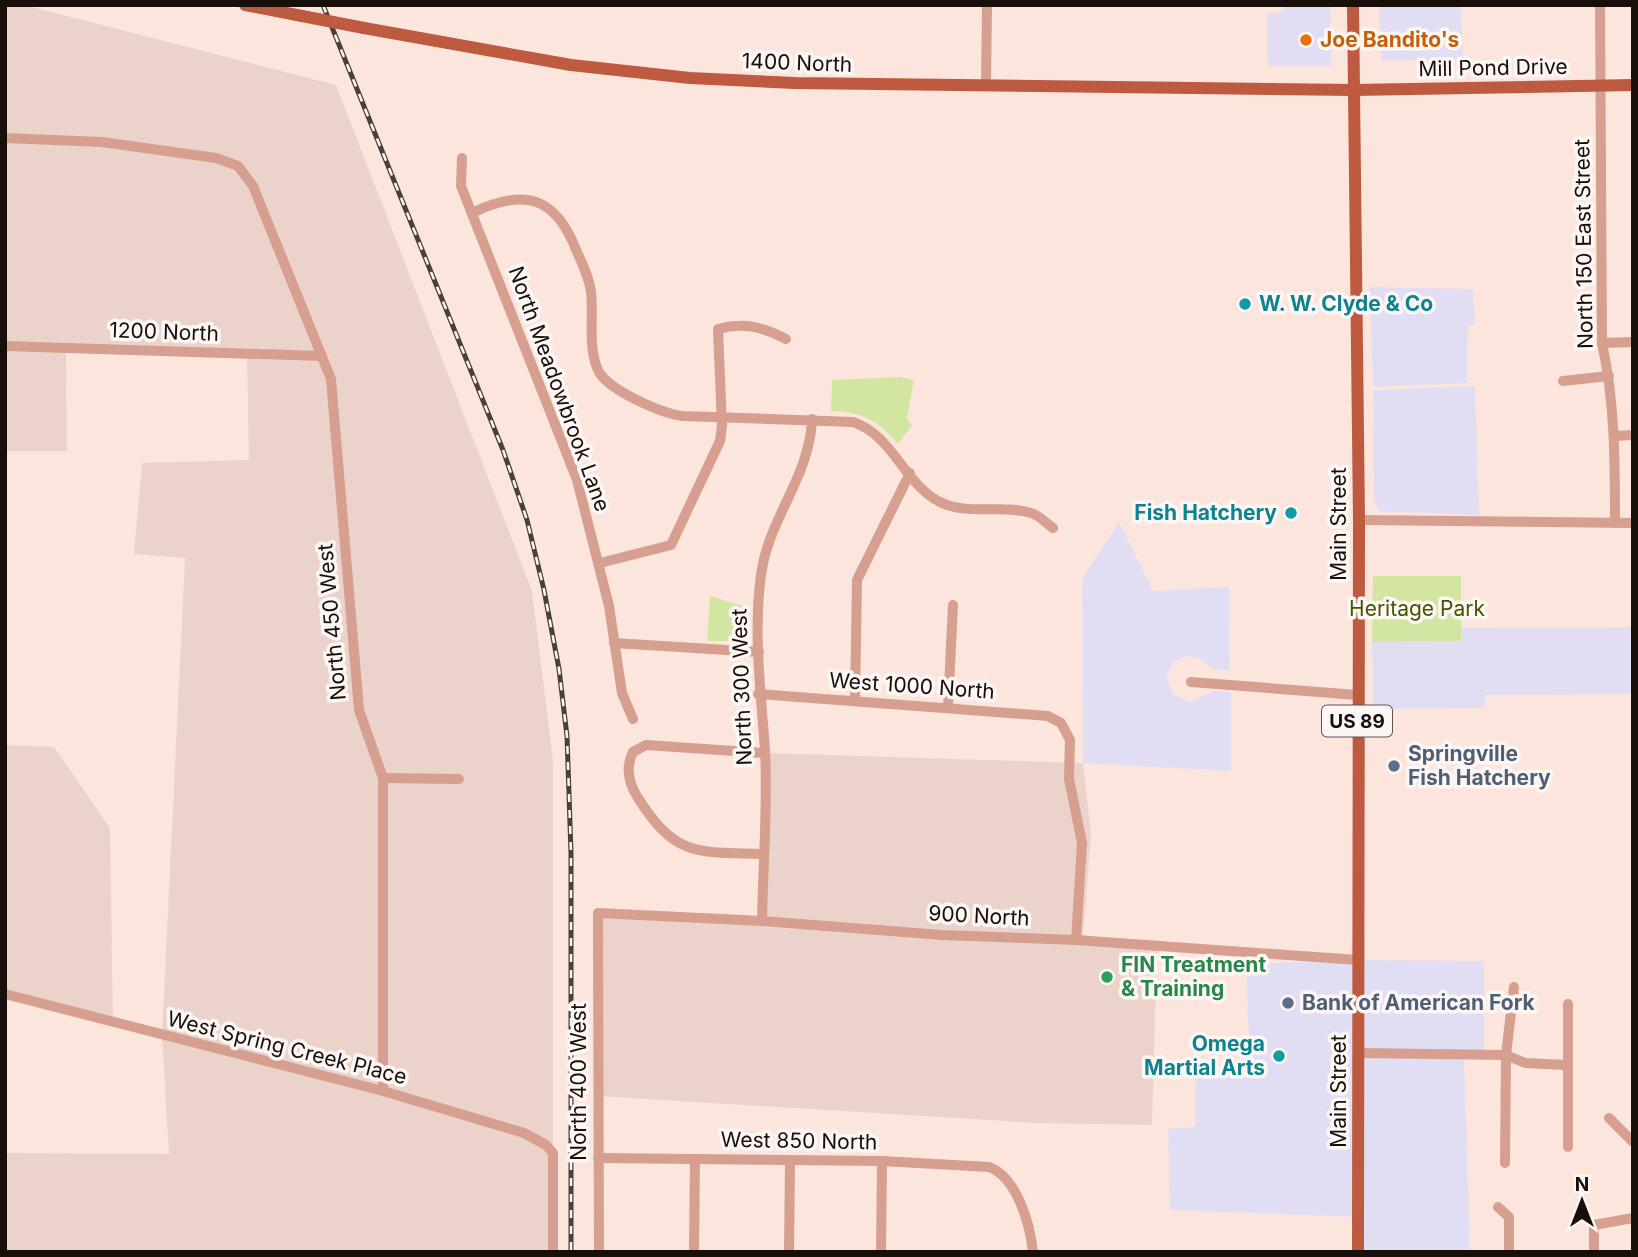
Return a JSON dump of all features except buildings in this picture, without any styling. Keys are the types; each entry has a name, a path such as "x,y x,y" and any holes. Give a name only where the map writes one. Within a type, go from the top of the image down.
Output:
{"main road":[{"name":"1400 North","path":"245,5 513,56 691,78 795,83 1354,90"},
{"name":"US 89","path":"1353,5 1354,90"},
{"name":"Mill Pond Drive","path":"1354,90 1633,85"},
{"name":"Main Street","path":"1354,90 1359,520 1358,1252"}],"street":[{"path":"986,84 987,5"},
{"name":"North 150 East Street","path":"1600,5 1602,343 1609,376 1615,436 1615,523"},
{"name":"North 450 West","path":"5,138 162,148 216,158 238,166 253,186 322,356 331,379 359,710 383,778 383,1091"},
{"name":"North Meadowbrook Lane","path":"462,158 461,186 571,463 600,563 622,693 633,719"},
{"path":"472,213 503,201 541,203 551,208 568,228 587,275 591,293 594,355 601,376 657,411 683,416 722,415 853,422 872,430 921,487 939,501 966,509 1032,513 1053,528"},
{"path":"600,563 671,545 720,441 722,415 718,329 732,325 761,326 786,339"},
{"path":"1602,343 1633,342"},
{"name":"1200 North","path":"5,346 322,356"},
{"path":"1563,381 1609,376"},
{"name":"North 300 West","path":"762,921 765,753 758,694 758,601 765,553 773,528 805,464 812,419"},
{"path":"1615,436 1633,435"},
{"path":"855,701 857,580 910,473"},
{"path":"1359,520 1633,523"},
{"path":"948,707 953,605"},
{"path":"614,643 759,652"},
{"path":"1191,682 1357,695"},
{"name":"West 1000 North","path":"758,694 1048,716 1061,723 1070,740 1069,779 1081,834 1076,940"},
{"path":"763,854 695,850 671,839 657,828 631,783 629,764 636,749 646,745 765,753"},
{"path":"383,778 459,779"},
{"name":"900 North","path":"598,913 762,921 942,935 1076,940 1358,960"},
{"name":"North 400 West","path":"598,913 599,1252"},
{"path":"1505,1163 1506,1055 1514,987"},
{"name":"West Spring Creek Place","path":"5,994 383,1091 524,1133 547,1144 553,1153 553,1252"},
{"path":"1568,1004 1568,1147"},
{"path":"1359,1053 1506,1055 1525,1063 1566,1065"},
{"path":"1609,1118 1633,1142"},
{"name":"West 850 North","path":"598,1158 882,1161 977,1165 999,1171 1014,1189 1033,1252"},
{"path":"694,1252 695,1159"},
{"path":"789,1252 790,1161"},
{"path":"880,1252 882,1161"},
{"path":"1498,1207 1508,1217 1509,1252"},
{"path":"1594,1252 1594,1225 1633,1218"}],"shaded area":[{"path":"5,5 24,5 336,85 532,591 553,761 553,1252 5,1252 5,1153 169,1154 162,1036 185,558 134,554 142,463 249,460 247,354 66,349 67,451 5,451"},
{"path":"1283,5 1330,5 1331,66 1268,66 1267,13 1283,12"},
{"path":"1379,5 1461,5 1463,59 1381,61"},
{"path":"1370,287 1473,289 1475,325 1468,325 1467,383 1373,387"},
{"path":"1475,386 1479,515 1379,511 1374,499 1373,390"},
{"path":"1119,522 1153,591 1229,587 1230,671 1213,669 1200,659 1188,656 1174,662 1166,678 1173,694 1189,702 1214,691 1231,692 1231,771 1083,763 1082,579"},
{"path":"1633,627 1633,694 1485,695 1484,708 1373,709 1372,642 1460,641 1461,628"},
{"path":"5,745 54,747 110,828 113,1023 5,994"},
{"path":"765,753 1083,763 1091,836 1083,935 1157,948 1152,1125 1037,1123 598,1096 598,913 762,920"},
{"path":"1358,960 1484,961 1484,1054 1464,1055 1470,1252 1358,1252 1358,1217 1170,1210 1168,1129 1195,1127 1196,1076 1250,1074 1246,964"}],"green space":[{"path":"900,377 914,380 907,418 912,426 898,444 869,419 852,413 831,411 832,380"},
{"name":"Heritage Park","path":"1373,576 1461,576 1461,641 1372,642"},
{"path":"710,596 749,608 748,641 707,641"}],"railway":[{"path":"323,5 503,450 527,520 544,590 559,669 567,736 571,853 571,1252"}],"place":[{"name":"Joe Bandito's","path":"1306,40"},
{"name":"W. W. Clyde & Co","path":"1245,304"},
{"name":"Fish Hatchery","path":"1291,513"},
{"name":"Springville Fish Hatchery","path":"1394,766"},
{"name":"FIN Treatment & Training","path":"1107,977"},
{"name":"Bank of American Fork","path":"1288,1003"},
{"name":"Omega Martial Arts","path":"1279,1056"}]}
